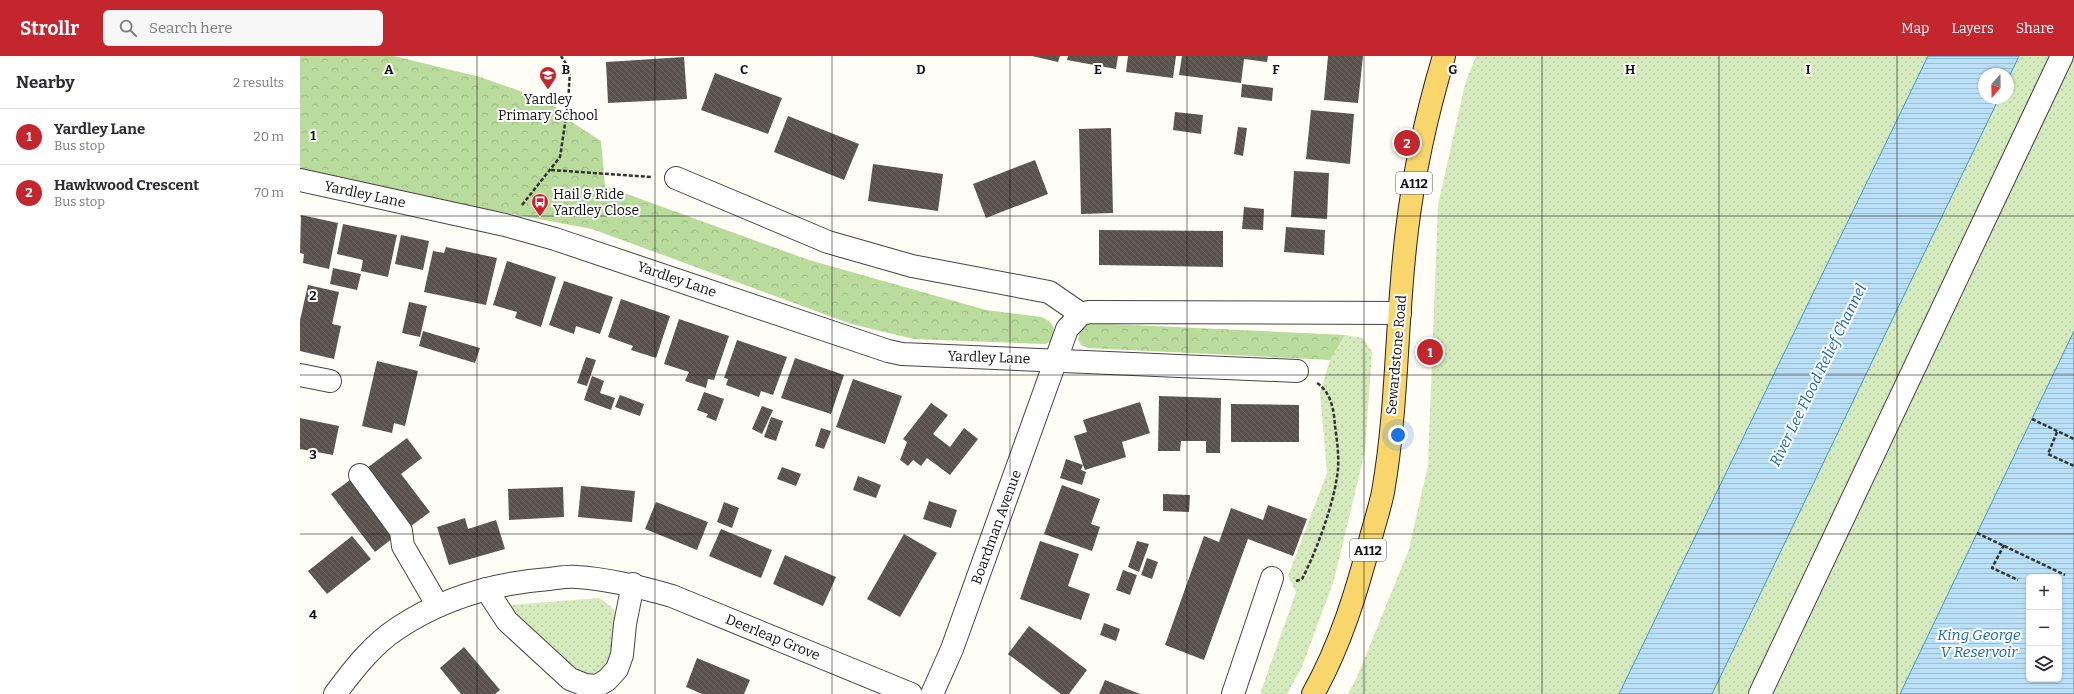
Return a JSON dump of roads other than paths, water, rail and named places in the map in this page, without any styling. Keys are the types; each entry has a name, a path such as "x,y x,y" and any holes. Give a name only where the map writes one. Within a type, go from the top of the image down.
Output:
{"main road":[{"name":"Sewardstone Road","path":"1313,694 1329,666 1361,577 1383,493 1394,398 1407,230 1417,165 1429,109 1444,56"}],"street":[{"path":"1760,694 2062,56"},
{"path":"676,178 828,242 912,266 983,281 1048,292 1081,314"},
{"name":"Yardley Lane","path":"300,180 505,225 635,265 888,351 902,354 1056,359 1297,371"},
{"path":"1056,359 1067,329 1081,314 1089,312 1400,313"},
{"name":"Boardman Avenue","path":"932,694 952,649 1056,359"},
{"path":"300,375 330,381"},
{"path":"360,475 401,531 403,546 438,606"},
{"name":"Deerleap Grove","path":"335,694 361,660 397,628 438,606 486,589 521,581 575,577 633,584 672,596 911,694"},
{"path":"1233,694 1272,578"},
{"path":"486,589 508,621 570,679 585,685 597,686 607,680 617,670 622,655 625,624 633,584"}],"water":[{"name":"River Lee Flood Relief Channel","path":"1928,56 2019,56 2013,68 1978,68 1978,104 1996,104 1712,694 1619,694"},
{"name":"King George V Reservoir","path":"2074,331 2074,694 1900,694"}],"place":[{"name":"Yardley Primary School","path":"548,90"},
{"name":"Hawkwood Crescent","path":"1407,143"},
{"name":"Hail & Ride Yardley Close","path":"540,217"},
{"name":"Yardley Lane","path":"1430,352"}]}
